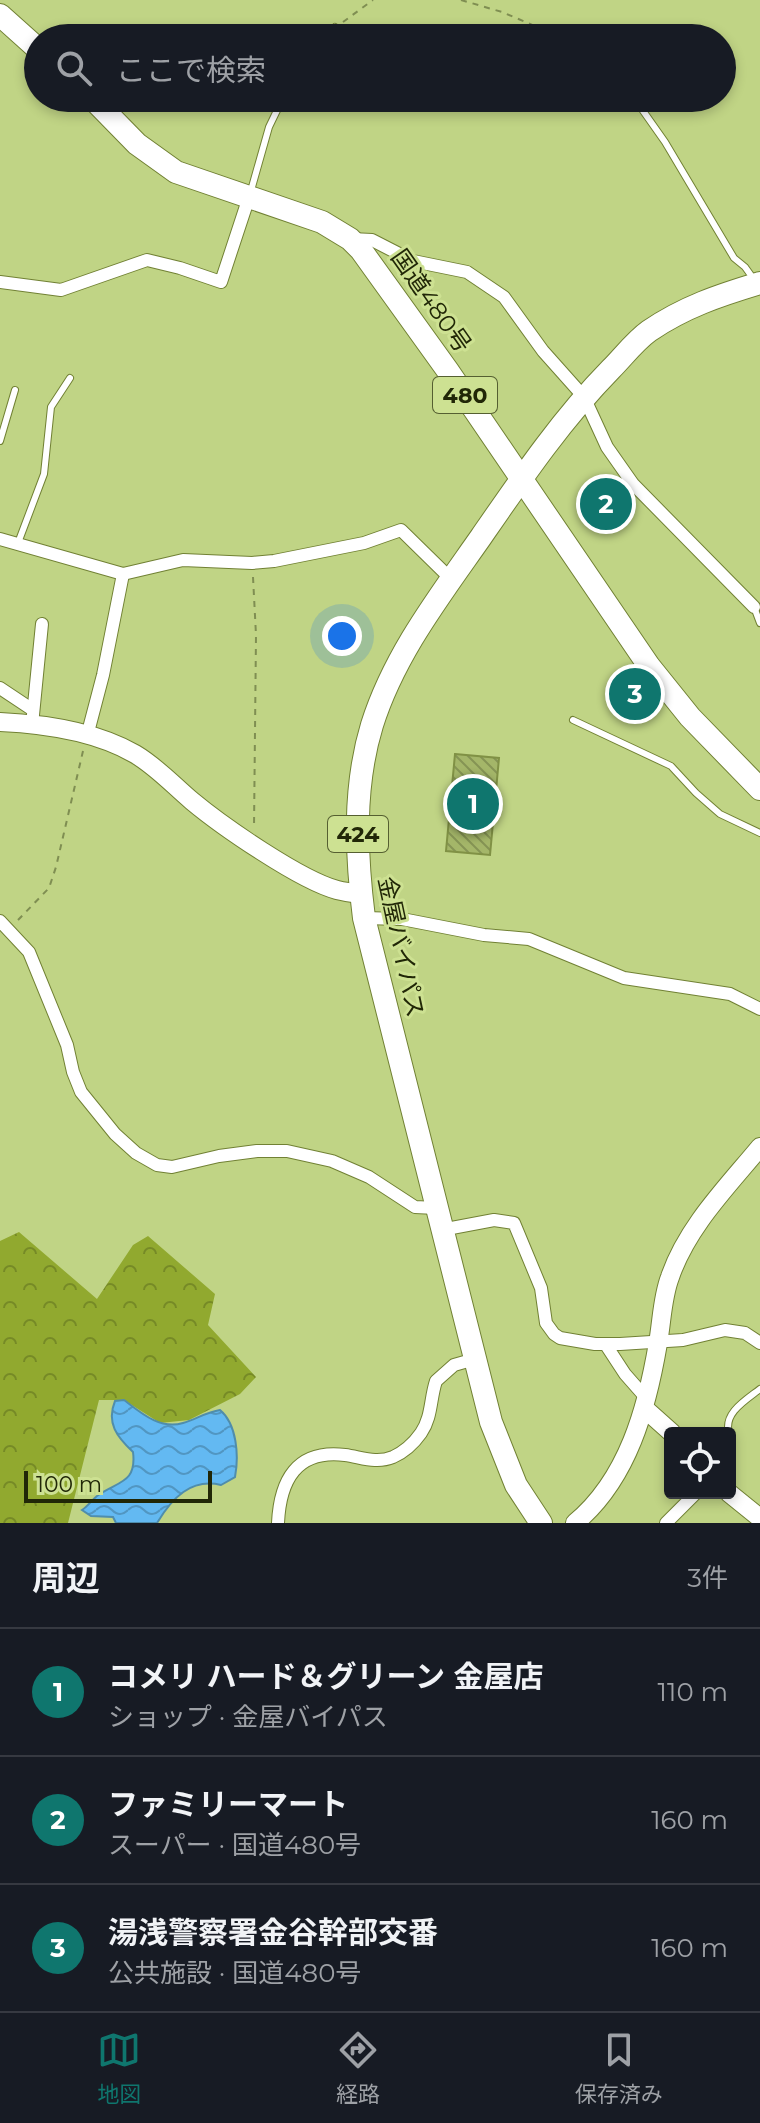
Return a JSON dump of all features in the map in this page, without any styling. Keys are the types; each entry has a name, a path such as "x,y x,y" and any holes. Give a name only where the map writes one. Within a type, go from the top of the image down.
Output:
{"highway":[{"path":"0,15 24,36"},
{"name":"国道480号","path":"106,112 137,144 176,172 322,222 350,239 371,261 649,666 690,717 760,789"},
{"name":"金屋バイパス","path":"541,1523 516,1485 491,1422 364,918 359,802 363,764 372,726 393,673 411,639 522,478 584,397 647,332 708,298 758,284"}],"street":[{"path":"0,282 61,290 147,260 221,282 249,197"},
{"path":"350,239 372,240 413,261 467,272 504,297 543,351 584,397 607,447 633,484 754,607"},
{"path":"0,539 123,574 183,560 252,563 346,548 401,530 451,579"},
{"path":"87,736 123,574"},
{"path":"33,718 42,624"},
{"path":"0,688 33,718 122,747 151,764 194,802 313,880 337,890 361,894"},
{"path":"0,722 33,718"},
{"path":"364,918 402,919 484,935 529,939 624,978 730,994 760,1009"},
{"path":"4,925 29,952 67,1045 81,1092 115,1134 136,1153 157,1165 172,1167 219,1156 287,1151 344,1166 369,1177 415,1207 436,1208"},
{"path":"575,1523 595,1503 617,1471 646,1403 665,1294 682,1248 705,1214 760,1147"},
{"path":"441,1230 494,1220 514,1223 541,1288 543,1314 549,1329 560,1338 606,1345 683,1340 725,1330 745,1333 760,1343"},
{"path":"606,1345 646,1403 667,1427"},
{"path":"278,1523 283,1487 295,1470 306,1462 330,1455 371,1460 394,1457 408,1448 423,1430 431,1410 436,1381 454,1365 475,1359"},
{"path":"666,1523 690,1499"},
{"path":"736,1499 760,1518"}],"lane":[{"path":"249,197 276,112"},
{"path":"644,112 734,258 758,284"},
{"path":"17,544 44,474 51,407 70,378"},
{"path":"0,441 15,390"},
{"path":"754,607 760,623"},
{"path":"573,720 671,766 720,814 760,833"},
{"path":"728,1427 727,1422 735,1409 760,1389"}],"path":[{"path":"339,24 373,0"},
{"path":"461,0 530,24"},
{"path":"252,563 256,635 254,844"},
{"path":"4,925 49,888 87,736"}],"green space":[{"path":"19,1232 97,1299 133,1245 148,1236 215,1294 208,1325 256,1377 240,1394 189,1420 160,1423 124,1400 99,1400 68,1523 0,1523 0,1241"}],"water":[{"path":"124,1400 151,1419 175,1425 220,1410 233,1432 237,1460 235,1477 221,1485 200,1484 183,1492 157,1523 116,1523 113,1517 91,1516 82,1510 97,1496 129,1476 132,1470 133,1452 118,1435 112,1416 115,1401"}],"building":[{"path":"455,754 499,758 490,855 446,851"}],"place":[{"name":"ファミリーマート","path":"606,504"},
{"name":"湯浅警察署金谷幹部交番","path":"635,694"},
{"name":"コメリ ハード＆グリーン 金屋店","path":"473,804"}]}
